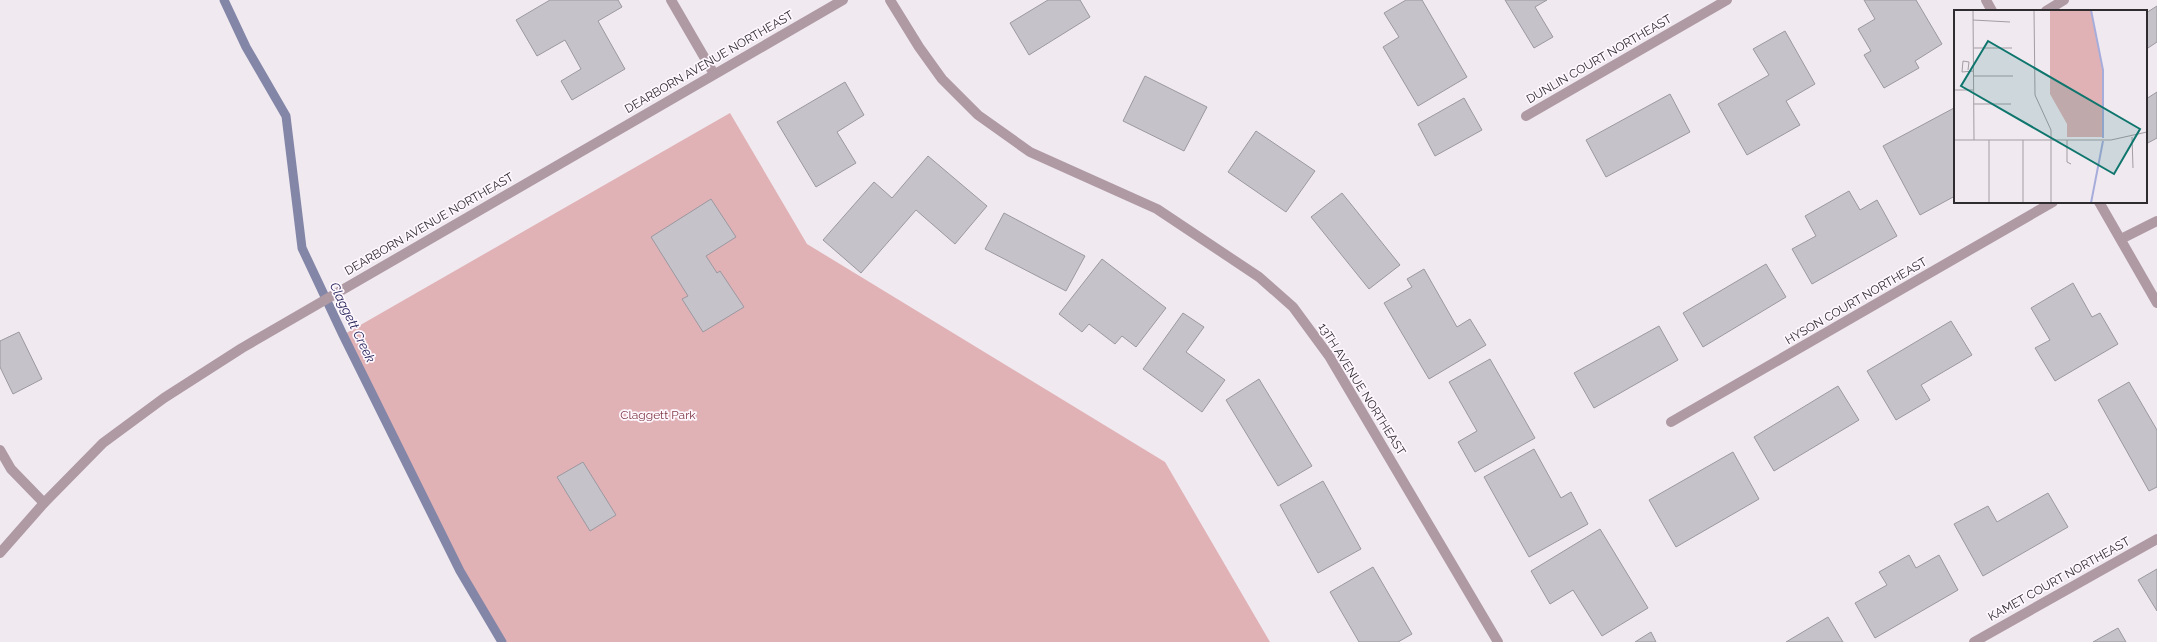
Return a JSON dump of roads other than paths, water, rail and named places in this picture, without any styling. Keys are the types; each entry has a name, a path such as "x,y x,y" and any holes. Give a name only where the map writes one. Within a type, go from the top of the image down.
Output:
{"street":[{"path":"671,0 714,74"},
{"name":"DEARBORN AVENUE NORTHEAST","path":"0,553 44,503 103,443 164,398 242,348 366,275 843,0"},
{"name":"13TH AVENUE NORTHEAST","path":"890,0 919,47 942,78 978,115 1030,152 1157,210 1260,277 1293,307 1329,356 1498,642"},
{"name":"DUNLIN COURT NORTHEAST","path":"1526,116 1727,0"},
{"path":"1986,0 1991,10"},
{"path":"2048,10 2064,0"},
{"name":"HYSON COURT NORTHEAST","path":"1671,422 2051,203"},
{"path":"2100,203 2157,303"},
{"path":"2121,239 2157,221"},
{"path":"0,450 11,469 44,503"},
{"name":"KAMET COURT NORTHEAST","path":"1974,642 2157,539"}],"waterway":[{"name":"Claggett Creek","path":"224,0 246,47 286,116 302,248 343,335 460,571 502,642"}],"park label":[{"name":"Claggett Park","path":"658,415"}]}
